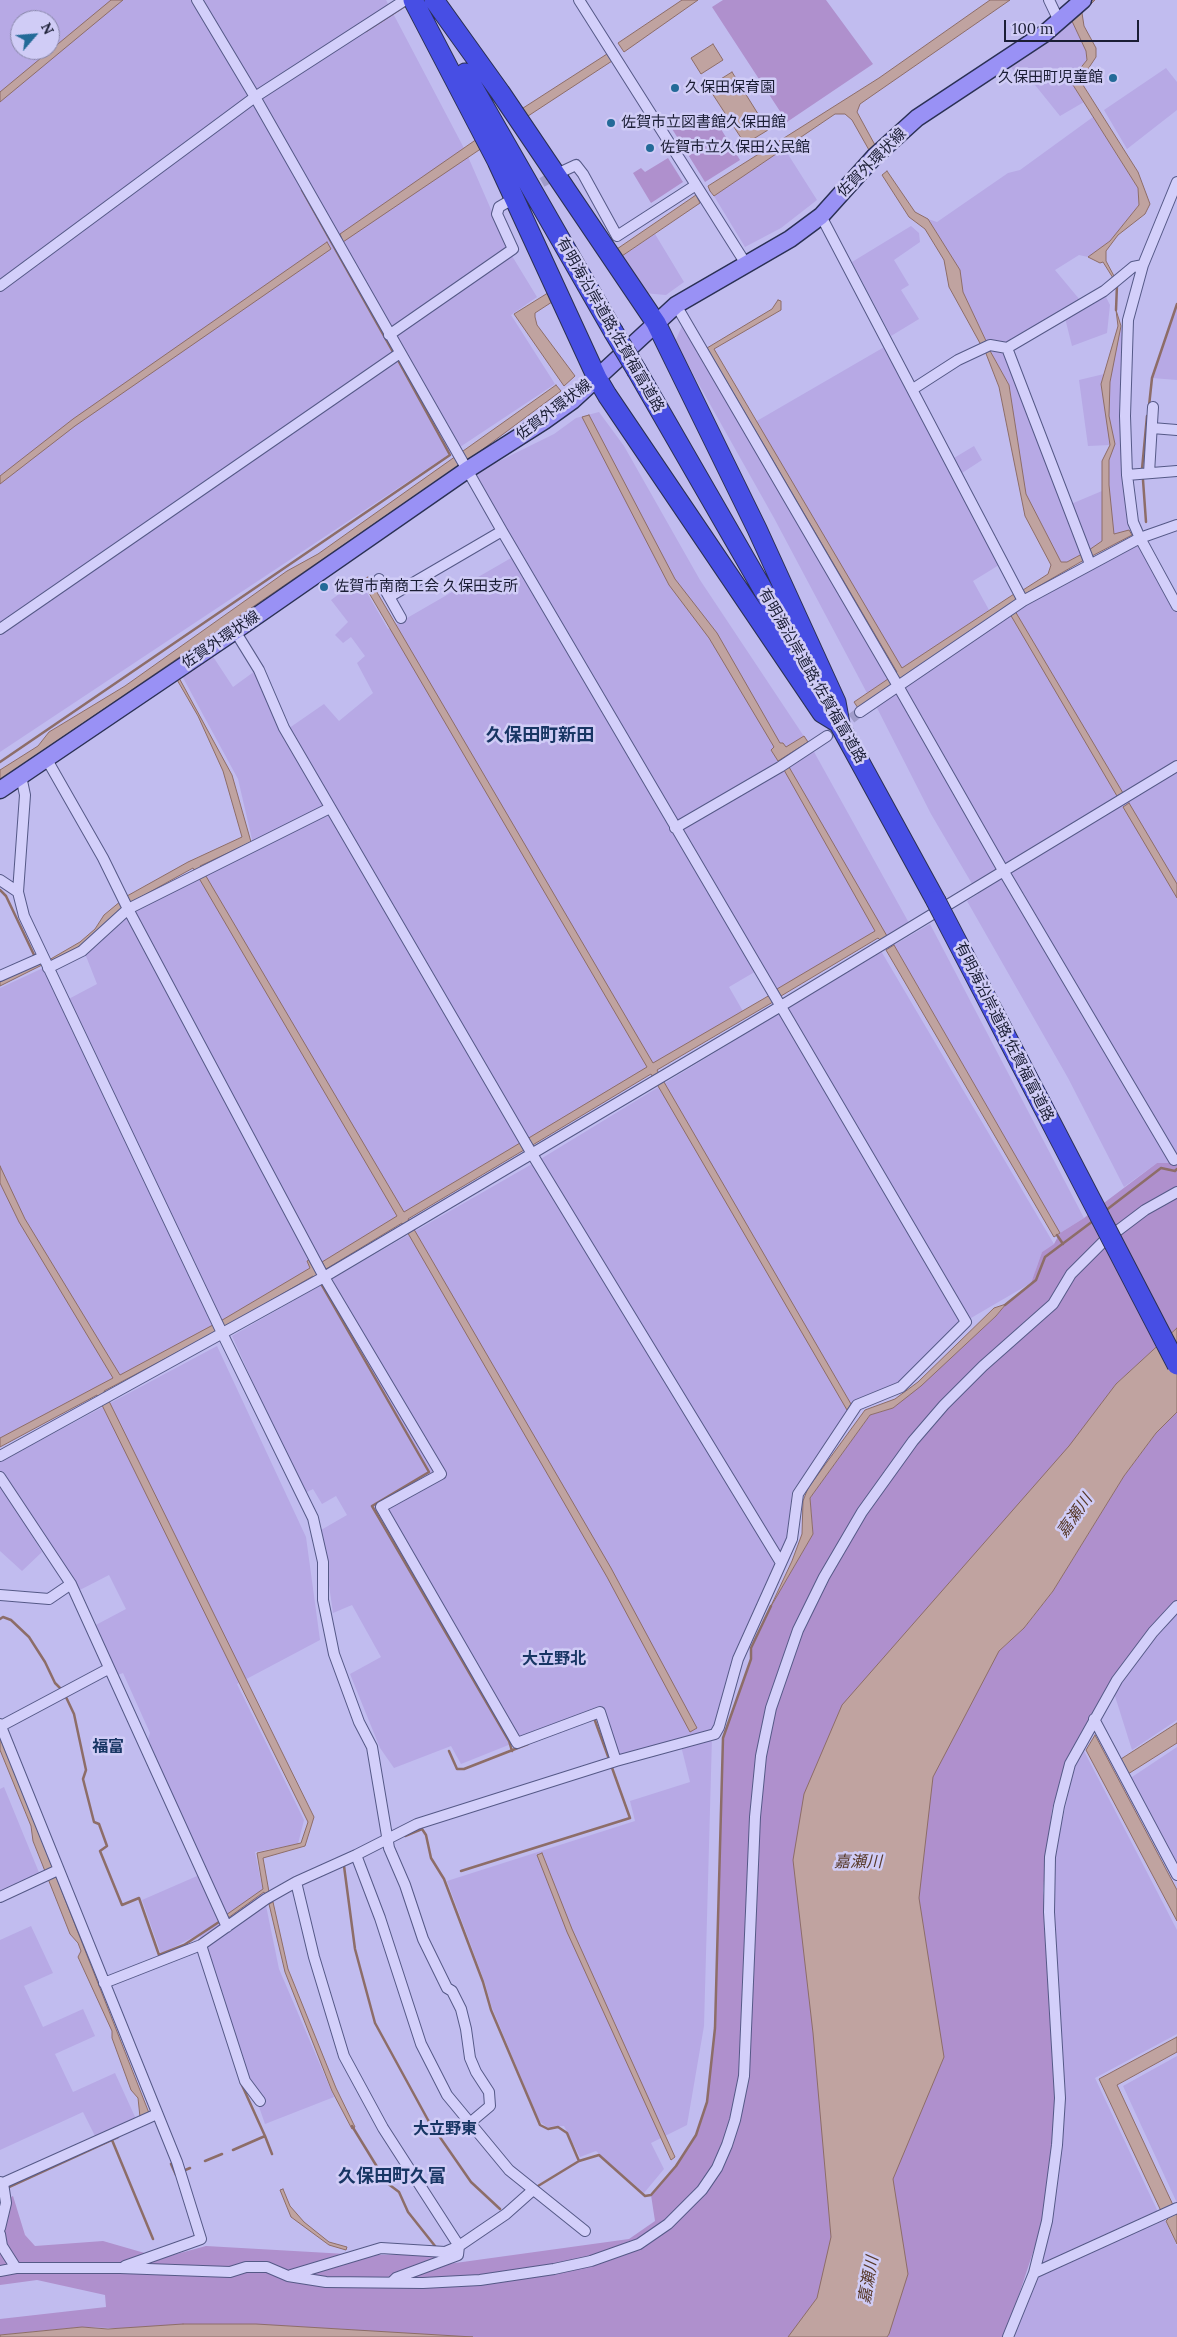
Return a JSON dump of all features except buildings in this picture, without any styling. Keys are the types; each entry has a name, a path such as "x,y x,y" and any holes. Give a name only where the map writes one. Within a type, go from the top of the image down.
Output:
{"highway":[{"name":"有明海沿岸道路;佐賀福富道路","path":"423,0 637,371 833,730 936,900 1177,1365"},
{"path":"434,0 500,92 656,323 757,529 836,702 833,730"},
{"path":"408,1 497,161 597,378 833,730"}],"main road":[{"name":"佐賀外環状線","path":"0,790 235,631 465,467 544,422 597,378 676,305 790,239 821,216 874,157 917,118 1044,34 1083,0"}],"street":[{"path":"104,1983 202,1945 225,1922 296,1882 358,1859 388,1843 417,1824 612,1763 714,1734 719,1727 738,1658 792,1539 798,1494 857,1405 901,1387 966,1322 457,454 255,97 197,0"},
{"path":"579,0 746,264"},
{"path":"1049,0 1059,21"},
{"path":"0,286 255,97 408,1"},
{"path":"561,172 576,165 583,174 617,236 696,185"},
{"path":"1177,182 1143,265 1128,320 1125,416 1127,475 1133,522 1140,538 1174,594 1177,606"},
{"path":"389,335 513,249 497,214 499,207 511,200"},
{"path":"821,216 1023,601"},
{"path":"913,389 958,360 990,345 1007,348 1104,291 1133,267 1143,265"},
{"path":"676,305 1004,872 1174,1160"},
{"path":"1007,348 1090,564"},
{"path":"0,629 400,353"},
{"path":"1150,473 1153,407"},
{"path":"1152,428 1177,430"},
{"path":"1127,475 1177,471"},
{"path":"860,712 1023,601 1140,538 1177,525"},
{"path":"389,597 502,531"},
{"path":"378,579 401,618"},
{"path":"235,631 259,670 284,728 523,1139 781,1563"},
{"path":"675,828 780,767 833,730"},
{"path":"46,758 103,858 126,905 321,1271 441,1474 381,1508 516,1743 600,1712 612,1763"},
{"path":"0,1456 223,1335 321,1271 409,1227 531,1152 658,1079 780,1004 1004,872 1177,766"},
{"path":"21,776 25,795 18,892 38,959 48,968 216,1321 313,1518 323,1562 323,1600 334,1654 359,1722 372,1747 388,1843 406,1885 423,1939 461,2009 470,2058 476,2072 489,2092 490,2106 472,2122"},
{"path":"48,968 82,950 126,905 200,872 330,808"},
{"path":"0,880 18,892"},
{"path":"0,976 38,959"},
{"path":"0,2271 16,2268 120,2268 230,2272 246,2267 267,2267 288,2276 326,2282 423,2283 480,2280 554,2269 591,2261 639,2244 668,2224 702,2190 717,2168 727,2145 744,2076 755,1817 761,1756 771,1708 798,1630 824,1576 862,1512 913,1442 944,1405 982,1366 1053,1304 1071,1274 1104,1241 1145,1210 1177,1192"},
{"path":"0,1477 71,1584 108,1670 225,1922"},
{"path":"0,1595 49,1598 71,1584"},
{"path":"1008,2337 1034,2273 1047,2221 1058,2145 1060,2098 1049,1912 1050,1856 1070,1764 1117,1680 1153,1632 1177,1606"},
{"path":"108,1670 1,1725 104,1983 152,2117 177,2162 201,2239 120,2268"},
{"path":"1094,1719 1177,1875"},
{"path":"358,1859 380,1918 421,2044 446,2095 472,2122 508,2170 585,2231"},
{"path":"0,1897 58,1870"},
{"path":"296,1882 314,1957 344,2056 382,2128 459,2246 458,2255 396,2278 392,2282"},
{"path":"202,1945 245,2081 260,2101"},
{"path":"0,2228 6,2203 2,2182 152,2117"},
{"path":"288,2276 381,2248 445,2252 459,2246 506,2214 534,2190"},
{"path":"1034,2273 1176,2208"},
{"path":"0,2234 2,2246 16,2268"}],"shaded area":[{"path":"0,0 386,0 466,152 509,251 537,297 511,315 555,384 0,752"},
{"path":"723,0 826,0 873,64 787,122 712,7"},
{"path":"1071,19 1086,51 1087,60 1074,76 1073,85 1084,102 1060,116 1031,80 1024,84 1010,66 1040,47"},
{"path":"1166,68 1177,82 1177,110 1127,149 1104,110"},
{"path":"682,115 685,119 697,119 703,129 716,121 740,160 705,182 669,124"},
{"path":"1093,117 1138,188 1139,205 1110,241 1088,257 1079,255 1055,270 1085,306 1105,295 1110,305 1107,333 1072,346 1063,310 1006,343 987,343 963,292 960,270 928,219 937,222 1008,173 1020,170"},
{"path":"784,148 817,200 781,228 745,247 714,196"},
{"path":"668,158 683,182 651,203 633,173 641,168 645,172"},
{"path":"911,226 919,233 920,242 894,260 909,285 901,290 919,319 891,336 852,262"},
{"path":"655,234 684,282 666,295 643,293 619,258"},
{"path":"1177,306 1177,380 1152,378"},
{"path":"1118,325 1124,329 1119,414 1129,530 1132,535 1092,556 1071,504 1102,491 1102,461 1110,445 1088,446 1079,380 1104,374"},
{"path":"682,326 743,429 886,346 999,565 973,581 989,610 867,693 774,518 675,342"},
{"path":"989,349 1005,352 1082,554 1067,562 1061,562 1025,494 1009,385"},
{"path":"599,412 624,446 700,580 813,750 909,923 887,936 879,936 781,994 763,967 729,987 744,1013 402,1216 229,1322 0,1443 0,988 43,968 61,1003 97,984 84,951 125,915 254,848 238,779 181,674 210,652 233,687 255,671 282,733 324,704 339,721 373,693 357,663 365,656 351,637 343,643 335,635 348,622 331,600 359,579 388,629 518,554 473,474 554,434 576,418"},
{"path":"974,446 982,460 962,473 954,458"},
{"path":"1138,543 1177,613 1177,1163 1157,1163 1124,1187 1068,1078 967,901 978,894 931,814 876,706 1012,613"},
{"path":"930,924 1084,1218 1060,1233 894,945"},
{"path":"881,951 1054,1244 1042,1252 1031,1283 959,1325 898,1386 854,1403 792,1492 787,1539 734,1655 712,1731 617,1758 601,1708 461,1764 451,1746 394,1768 380,1748 350,1674 381,1657 352,1605 333,1613 321,1530 347,1515 336,1496 322,1504 313,1489 303,1494 232,1336 539,1160"},
{"path":"1157,1163 1177,1163 1177,1328 1116,1384 958,1607 843,2258 820,2337 358,2337 82,2327 0,2335 0,2319 106,2307 105,2295 37,2280 0,2285 0,2203 13,2196 25,2235 35,2246 103,2241 162,2258 206,2246 364,2255 441,2254 448,2264 629,2239 655,2221 651,2195 676,2166 696,2135 707,2102 715,2028 723,1738 751,1659 751,1648 770,1608 813,1534 810,1498 870,1415 893,1408 1031,1283 1042,1252 1054,1244 1060,1233 1084,1218"},
{"path":"217,1346 306,1537 320,1640 237,1684 304,1820 298,1844 255,1852 279,1969 334,2097 265,2124 199,1934 161,1954 142,1900 204,1873 146,1746 150,1733 123,1673 115,1676 92,1627 126,1609 109,1575 76,1592 0,1471 0,1462"},
{"path":"1177,1412 1177,1601 1152,1627 1067,1761 1052,1809 1043,1890 1056,2117 1043,2222 1005,2337 887,2337 889,2334 882,1769 1024,1628 1053,1591 1124,1476 1156,1433"},
{"path":"0,1485 42,1552 22,1571 0,1551"},
{"path":"1177,1610 1177,1720 1132,1750 1114,1693 1154,1635"},
{"path":"712,1737 704,2026 687,2125 651,2143 664,2169 644,2193 596,2151 580,2157 564,2126 547,2127 539,2121 491,2005 485,1983 447,1881 635,1821 630,1801 690,1782 681,1746"},
{"path":"1177,1747 1177,1870 1129,1779"},
{"path":"1084,1751 1177,1930 1177,2034 1095,2078 1158,2212 1039,2267 1061,2148 1053,1915 1054,1859 1074,1767"},
{"path":"4,1787 40,1875 0,1892 0,1789"},
{"path":"31,1926 53,1973 24,1986 43,2027 83,2009 95,2036 55,2054 73,2092 115,2073 136,2119 96,2138 83,2112 0,2150 0,1940"},
{"path":"1177,2056 1177,2203 1123,2086"},
{"path":"1164,2218 1177,2246 1177,2337 1012,2337 1036,2278"}],"water":[{"path":"111,0 123,0 60,52 60,42"},
{"path":"682,0 698,0 624,52 618,43"},
{"path":"990,0 1010,0 860,104 857,112 875,145 869,150 852,120 845,114 835,114 714,196 710,191 708,186 879,78"},
{"path":"1091,0 1095,0 1082,13 1084,26 1096,48 1096,57 1082,78 1083,85 1138,172 1150,204 1145,214 1118,235 1106,251 1106,261 1114,276 1113,278 1103,262 1100,263 1088,257 1110,241 1139,205 1138,188 1073,85 1074,76 1087,60 1086,51 1071,19"},
{"path":"713,44 723,60 701,74 691,58"},
{"path":"607,54 612,61 525,118 520,110"},
{"path":"39,60 51,60 0,102 0,92"},
{"path":"732,72 768,130 745,144 708,87"},
{"path":"477,139 482,148 343,242 340,234"},
{"path":"887,171 915,212 928,219 960,270 963,292 987,343 981,345 949,287 944,260 925,229 909,217 882,175"},
{"path":"696,195 700,203 619,258 614,251"},
{"path":"327,242 331,249 75,426 0,484 0,476 73,419"},
{"path":"551,291 555,300 535,313 535,317 537,325 575,376 564,386 514,314"},
{"path":"778,300 781,301 781,310 714,349 902,668 1014,594 1017,600 898,680 895,674 897,672 707,348 772,309"},
{"path":"1116,310 1121,326 1110,382 1109,416 1115,444 1109,460 1109,485 1114,534 1129,530 1132,535 1092,556 1089,550 1102,541 1102,461 1110,445 1101,384 1118,326"},
{"path":"989,349 1009,385 1026,494 1061,562 1067,562 1082,554 1084,560 1025,594 1023,590 1048,574 1051,565 1025,516 999,387 985,351"},
{"path":"556,385 561,391 467,461 458,464 457,467 0,780 0,770 38,746 49,732 125,686 287,571 318,554"},
{"path":"589,415 675,579 717,633 780,743 783,743 786,747 804,736 808,742 778,761 771,750 774,747 709,638 669,585 582,417"},
{"path":"368,577 653,1063 770,995 773,1002 657,1070 851,1404 847,1410 651,1074 531,1146 527,1139 647,1067 362,581"},
{"path":"1015,611 1123,793 1117,796 1010,614"},
{"path":"178,676 232,775 251,842 200,866 404,1212 520,1143 524,1150 408,1219 611,1568 697,1728 690,1732 607,1577 402,1223 326,1269 322,1262 397,1216 193,868 130,903 82,945 0,986 0,982 38,963 42,964 80,942 95,929 104,915 127,896 188,862 242,837 223,771 198,716 176,678"},
{"path":"888,679 892,684 858,708 854,702"},
{"path":"789,767 887,936 881,941 878,938 781,996 777,989 875,931 784,770"},
{"path":"1129,803 1177,884 1177,898 1123,807"},
{"path":"894,945 1060,1233 1054,1237 886,950"},
{"path":"0,1166 25,1219 120,1375 224,1319 310,1268 307,1261 309,1260 318,1276 315,1278 313,1276 227,1326 104,1391 314,1817 305,1846 263,1858 269,1892 265,1894 264,1892 228,1918 226,1915 263,1889 257,1853 301,1843 308,1822 97,1395 0,1447 0,1438 113,1378 19,1222 0,1183"},
{"path":"1006,1304 996,1316 921,1386 893,1408 870,1415 810,1498 813,1534 770,1608 792,1561 802,1534 803,1501 808,1488 865,1410 895,1399 918,1382 994,1308"},
{"name":"嘉瀬川","path":"1177,1328 1177,1412 1156,1433 1124,1476 1053,1591 1024,1628 999,1651 933,1777 919,1898 944,2057 893,2179 908,2274 889,2334 887,2337 788,2337 817,2298 831,2237 813,2033 793,1860 804,1794 842,1705 1069,1446 1116,1384"},
{"path":"1177,1723 1177,1743 1128,1774 1121,1759"},
{"path":"0,1734 149,2113 140,2117 138,2098 131,2090 112,2038 112,2031 78,1957 81,1951 78,1943 70,1934 33,1841 31,1826 0,1750"},
{"path":"1095,1735 1177,1890 1177,1921 1086,1750"},
{"path":"542,1853 572,1929 675,2157 671,2160 567,1932 537,1855"},
{"path":"273,1902 288,1969 336,2088 355,2127 352,2129 332,2091 285,1972 269,1904"},
{"path":"1177,2037 1177,2052 1117,2085 1173,2205 1171,2206 1177,2215 1177,2244 1166,2221 1168,2219 1163,2210 1161,2211 1099,2079"},
{"path":"283,2189 290,2206 304,2222 329,2242 347,2247 346,2250 329,2245 291,2217 280,2190"},
{"path":"183,2324 256,2324 473,2337 0,2337 0,2335 82,2327 108,2329"}],"waterway":[{"path":"366,31 405,6"},
{"path":"302,190 393,352"},
{"path":"1116,310 1117,285"},
{"path":"1149,406 1152,378 1177,304"},
{"path":"0,762 450,455 399,362"},
{"path":"1142,469 1147,416"},
{"path":"1143,480 1146,522"},
{"path":"0,890 6,896 35,957"},
{"path":"1105,1211 1161,1168 1175,1171 1177,1169"},
{"path":"1005,1305 1036,1280 1045,1257 1093,1221"},
{"path":"1057,1235 1063,1244"},
{"path":"320,1282 429,1472 372,1506 509,1741 512,1751"},
{"path":"538,2186 579,2161 599,2155 645,2196 651,2195 676,2166 696,2135 707,2102 715,2028 723,1738 751,1659 751,1648 771,1606"},
{"path":"0,1619 3,1617 11,1620 29,1637 45,1662 55,1683 62,1690"},
{"path":"65,1695 74,1714 86,1770 83,1779 94,1822 99,1824 107,1846 100,1851 122,1905 139,1898 159,1955 184,1945 222,1920"},
{"path":"594,1718 609,1759"},
{"path":"449,1751 457,1769 464,1769 528,1744"},
{"path":"461,1871 630,1818 611,1765"},
{"path":"405,1836 422,1829 426,1835 431,1858 444,1879 483,1982 491,2010 540,2125 548,2129 558,2127 567,2133 579,2161"},
{"path":"344,1866 355,1949 375,2023 428,2120 471,2182 500,2209"},
{"path":"233,2150 265,2136 241,2083"},
{"path":"352,2126 387,2183 399,2192 408,2212 435,2246"},
{"path":"265,2136 272,2154"},
{"path":"9,2187 118,2137"},
{"path":"112,2140 153,2239"},
{"path":"205,2161 222,2154"},
{"path":"171,2164 176,2175"},
{"path":"183,2171 190,2168"}],"tunnel":[{"path":"529,190 560,172"},
{"path":"827,736 860,712"}],"place":[{"name":"久保田町児童館","path":"1113,78"},
{"name":"久保田保育園","path":"675,88"},
{"name":"佐賀市立図書館久保田館","path":"611,123"},
{"name":"佐賀市立久保田公民館","path":"650,148"},
{"name":"佐賀市南商工会 久保田支所","path":"324,587"}],"district":[{"name":"久保田町新田","path":"540,736"},
{"name":"大立野北","path":"554,1659"},
{"name":"福富","path":"108,1747"},
{"name":"大立野東","path":"445,2129"},
{"name":"久保田町久富","path":"392,2177"}]}
